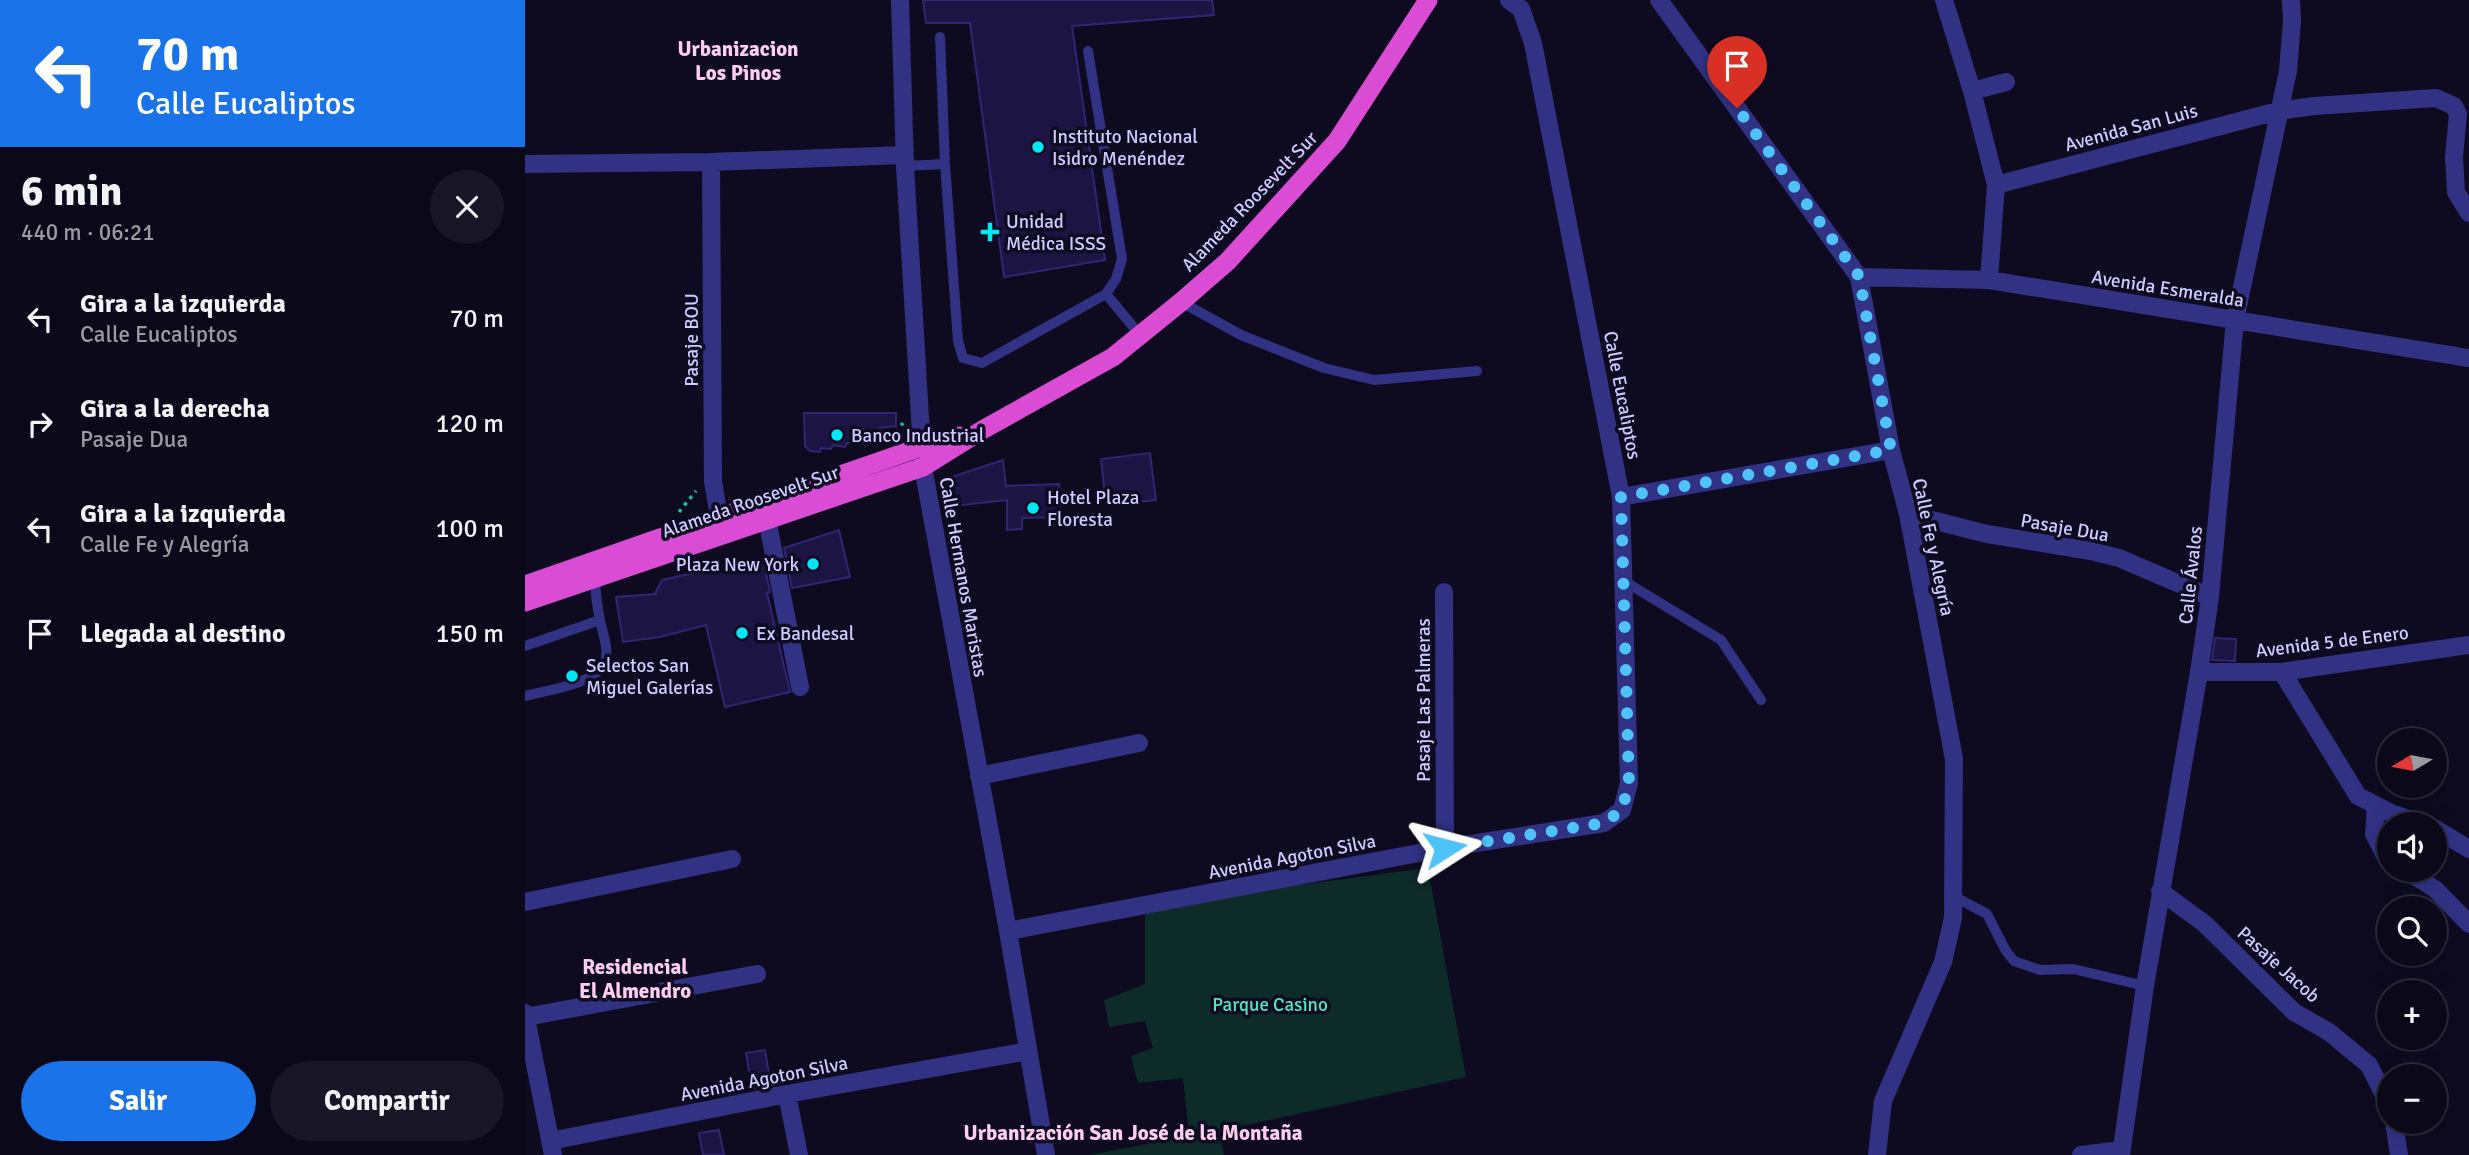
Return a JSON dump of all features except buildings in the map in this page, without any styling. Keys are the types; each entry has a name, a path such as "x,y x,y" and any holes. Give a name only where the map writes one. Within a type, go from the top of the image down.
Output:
{"highway":[{"name":"Alameda Roosevelt Sur","path":"525,602 767,519 922,457 983,429 1113,357 1228,261 1337,141 1428,0"},
{"name":"Alameda Roosevelt Sur","path":"525,585 719,517 922,457"}],"street":[{"name":"Calle Hermanos Maristas","path":"899,0 904,161 922,457 1046,1155"},
{"name":"Calle Eucaliptos","path":"1509,0 1521,9 1533,43 1621,497 1629,783 1622,810"},
{"path":"1944,0 1972,91 1996,185 1989,280"},
{"name":"Calle Ávalos","path":"2122,1153 2160,891 2200,672 2210,597 2235,320 2288,71 2291,0"},
{"name":"Calle Fe y Alegría","path":"1661,1 1859,276 1891,450 1908,514 1954,759 1953,918 1943,962 1883,1101 1877,1155"},
{"path":"1972,91 2006,82"},
{"name":"Avenida San Luis","path":"1996,185 2278,111 2436,98 2454,106 2458,114 2453,157 2456,192 2469,213"},
{"path":"525,164 904,161"},
{"name":"Pasaje BOU","path":"711,162 714,488 719,517"},
{"name":"Avenida Esmeralda","path":"1859,276 1989,280 2469,358"},
{"path":"1621,497 1891,450"},
{"name":"Pasaje Dua","path":"1908,514 1987,534 2119,558 2210,597"},
{"path":"767,519 800,688"},
{"name":"Pasaje Las Palmeras","path":"1444,592 1445,848"},
{"name":"Avenida 5 de Enero","path":"2200,672 2281,672 2469,645"},
{"path":"2281,672 2358,796 2393,812"},
{"path":"979,776 1139,743"},
{"path":"2376,805 2374,834 2377,840"},
{"name":"Avenida Agoton Silva","path":"1008,931 1445,848 1604,823 1622,810"},
{"path":"2447,836 2469,849"},
{"path":"525,902 731,859"},
{"path":"2424,882 2435,889 2469,924"},
{"name":"Pasaje Jacob","path":"2160,891 2205,924 2294,1012 2329,1032 2369,1065 2377,1081"},
{"path":"551,1148 525,1015 757,974"},
{"name":"Avenida Agoton Silva","path":"551,1148 787,1094 1028,1051"},
{"path":"787,1094 799,1155"},
{"path":"2396,1134 2399,1155"},
{"path":"2081,1155 2122,1153"}],"lane":[{"path":"940,37 944,164 958,341 963,358 982,363 1107,294 1116,279 1122,259 1087,51"},
{"path":"904,161 944,164"},
{"path":"1107,294 1140,335"},
{"path":"1181,302 1241,335 1324,368 1374,380 1477,371"},
{"path":"525,696 580,682 593,676 604,663 606,652 594,590 596,578"},
{"path":"1624,582 1721,640 1761,700"},
{"path":"525,646 600,620"},
{"path":"1953,896 1987,914 2005,951 2014,961 2040,970 2073,969 2145,986"}],"path":[{"path":"888,442 903,422 919,416"},
{"path":"688,498 697,490 714,488"}],"green space":[{"name":"Parque Casino","path":"1428,868 1466,1077 1220,1131 1224,1155 1089,1155 1189,1136 1183,1078 1138,1083 1131,1056 1153,1048 1145,1021 1109,1027 1104,1000 1145,984 1145,905"}],"place":[{"name":"Instituto Nacional Isidro Menéndez","path":"1038,147"},
{"name":"Unidad Médica ISSS","path":"990,232"},
{"name":"Banco Industrial","path":"837,435"},
{"name":"Hotel Plaza Floresta","path":"1033,508"},
{"name":"Plaza New York","path":"813,564"},
{"name":"Ex Bandesal","path":"742,633"},
{"name":"Selectos San Miguel Galerías","path":"572,676"}],"district":[{"name":"Urbanizacion Los Pinos","path":"738,61"},
{"name":"Residencial El Almendro","path":"635,979"},
{"name":"Urbanización San José de la Montaña","path":"1133,1133"}],"route":[{"path":"1445,848 1604,823 1622,810 1629,783 1621,497 1891,450 1859,276 1737,108"}]}
